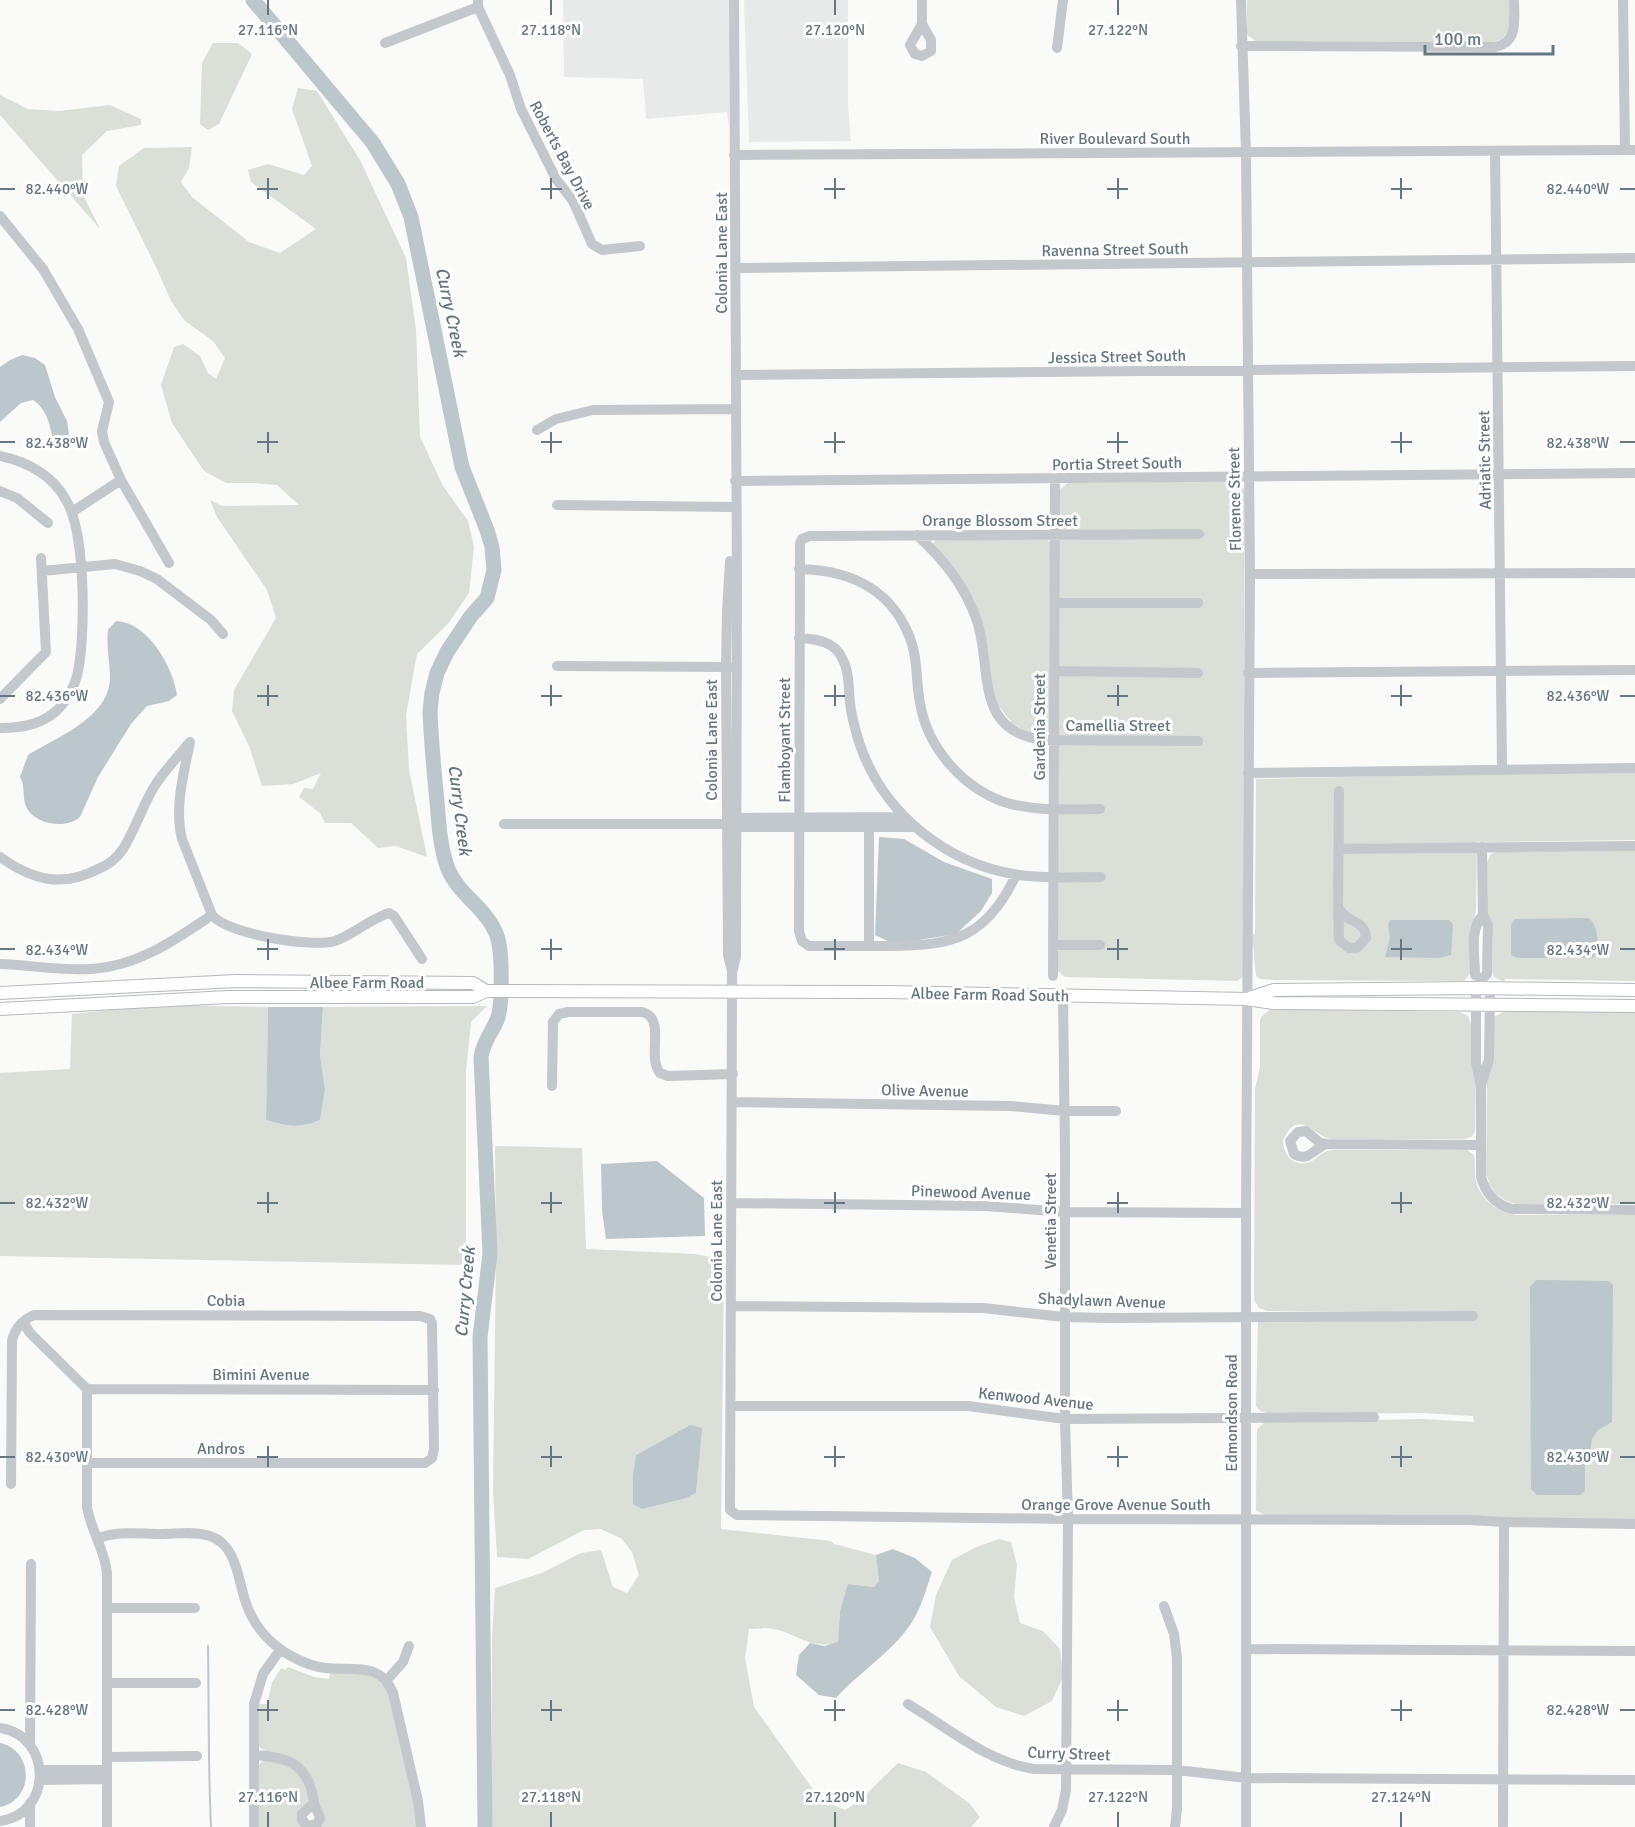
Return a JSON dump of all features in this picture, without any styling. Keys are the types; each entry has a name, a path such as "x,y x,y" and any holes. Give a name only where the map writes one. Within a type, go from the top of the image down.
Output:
{"main road":[{"name":"Albee Farm Road","path":"0,993 224,981 473,983 486,991"},
{"name":"Albee Farm Road South","path":"1247,999 1274,990 1482,986 1527,990 1635,990"},
{"path":"0,1002 74,999 79,996 79,989"},
{"name":"Albee Farm Road","path":"0,1009 228,997 473,997 486,991 529,990 732,992"},
{"name":"Albee Farm Road South","path":"732,992 888,992 1247,999 1274,1003 1635,1006"}],"street":[{"name":"Colonia Lane East","path":"730,1509 733,1074 732,973 728,955 733,823 731,667 727,604 735,507 734,0"},
{"path":"921,24 922,0"},
{"path":"1057,48 1063,0"},
{"name":"Florence Street","path":"1241,0 1246,153 1250,574 1247,999"},
{"path":"1241,46 1495,47 1508,41 1514,32 1514,0"},
{"path":"1623,0 1630,150"},
{"path":"385,43 478,4"},
{"name":"Roberts Bay Drive","path":"478,4 510,75 521,109 556,179 573,201 592,244 602,250 640,246"},
{"name":"River Boulevard South","path":"734,155 1630,150"},
{"name":"Adriatic Street","path":"1495,151 1502,768"},
{"path":"0,216 43,269 78,329 109,402 102,431 103,439 122,480 169,563"},
{"name":"Ravenna Street South","path":"735,267 1635,258"},
{"name":"Jessica Street South","path":"736,375 1635,366"},
{"path":"537,430 556,419 593,410 736,409"},
{"path":"0,456 22,462 42,472 62,494 72,512 78,535 82,613 79,664 72,689 58,709 44,719 24,727 0,728"},
{"name":"Portia Street South","path":"735,481 1635,473"},
{"name":"Gardenia Street","path":"1053,976 1055,479"},
{"path":"72,512 122,480"},
{"path":"0,491 17,498 48,523"},
{"path":"557,506 578,504 735,507"},
{"name":"Orange Blossom Street","path":"802,539 810,536 1199,534"},
{"name":"Camellia Street","path":"917,535 947,566 965,594 981,638 988,696 994,710 1005,724 1018,734 1035,739 1054,740 1198,741"},
{"name":"Flamboyant Street","path":"802,539 799,548 799,931 802,941 809,946 869,946"},
{"path":"0,699 46,651 41,558"},
{"path":"42,571 119,565 148,574 212,620 223,634"},
{"path":"799,569 824,570 848,576 875,591 890,606 905,628 912,644 920,706 928,732 950,765 980,790 1000,800 1021,806 1100,809"},
{"path":"1250,574 1635,573"},
{"path":"1055,603 1198,603"},
{"path":"799,638 826,642 841,655 848,672 851,711 859,744 877,782 914,827 971,862 1016,874 1101,877"},
{"path":"557,666 731,667"},
{"path":"1248,673 1635,670"},
{"path":"1054,671 1198,673"},
{"path":"0,857 27,873 52,880 78,877 104,867 123,850 154,786 190,741 179,804 179,828 212,915 221,924 236,930 319,944 340,939 389,913 394,916 422,959"},
{"path":"1248,773 1635,768"},
{"path":"1338,907 1339,791"},
{"path":"869,822 904,817"},
{"path":"869,822 869,946 926,946 946,942 963,935 997,908 1016,874"},
{"path":"504,824 869,822 914,827"},
{"path":"1338,849 1635,846"},
{"path":"1482,847 1483,915 1488,925 1487,974 1476,1005 1476,1063 1481,1086 1480,1172 1483,1183 1494,1200 1505,1207 1635,1210"},
{"path":"0,964 66,969 104,968 150,954 212,915"},
{"path":"1481,1086 1488,1064 1490,1005 1475,975 1477,921 1483,915"},
{"path":"1053,945 1100,945"},
{"path":"1475,949 1487,949"},
{"name":"Venetia Street","path":"1054,1827 1064,1802 1066,1769 1068,1519 1064,1317 1064,996"},
{"name":"Edmondson Road","path":"1246,1827 1247,999"},
{"path":"552,1086 553,1022 559,1014 568,1012 648,1013 654,1022 655,1060 656,1068 660,1073 668,1076 733,1074"},
{"path":"1476,1046 1489,1046"},
{"name":"Olive Avenue","path":"733,1102 1010,1106 1065,1111 1116,1111"},
{"path":"1327,1144 1480,1145"},
{"name":"Pinewood Avenue","path":"732,1203 986,1206 1064,1212 1246,1213"},
{"name":"Shadylawn Avenue","path":"731,1306 983,1308 1064,1317 1473,1316"},
{"name":"Cobia","path":"23,1322 39,1315 420,1316 430,1319 434,1327 434,1390"},
{"path":"11,1484 11,1347 13,1334 23,1322 30,1333 87,1389 87,1508 106,1564 107,1827"},
{"name":"Bimini Avenue","path":"87,1389 434,1390"},
{"name":"Andros","path":"87,1463 419,1464 428,1462 433,1456 434,1390"},
{"name":"Kenwood Avenue","path":"731,1406 968,1406 1065,1419 1374,1417"},
{"name":"Orange Grove Avenue South","path":"730,1509 737,1515 1469,1520 1635,1524"},
{"path":"1503,1827 1504,1522"},
{"path":"97,1539 116,1534 200,1534 214,1537 228,1550 252,1617 280,1650 315,1666 362,1669 376,1673 386,1681 394,1697 418,1802 421,1827"},
{"path":"30,1564 30,1745"},
{"path":"1164,1606 1174,1634 1177,1658 1175,1827"},
{"path":"107,1608 195,1608"},
{"path":"386,1681 403,1662 409,1646"},
{"path":"1246,1649 1635,1650"},
{"path":"254,1827 256,1693 263,1674 280,1650"},
{"path":"107,1683 196,1683"},
{"name":"Curry Street","path":"908,1704 1005,1761 1034,1769 1177,1770 1246,1778 1635,1780"},
{"path":"0,1728 19,1734 30,1745 37,1757 40,1775 35,1796 30,1803 15,1817 0,1821"},
{"path":"255,1755 278,1757 298,1768 310,1785 314,1803"},
{"path":"107,1757 196,1756"},
{"path":"40,1775 107,1775"},
{"path":"30,1803 30,1827"}],"shaded area":[{"path":"563,0 729,0 729,127 727,112 646,119 643,79 564,77"},
{"path":"744,0 848,0 848,104 851,141 749,142"},
{"path":"1247,0 1510,0 1510,20 1504,36 1492,42 1256,41 1247,35"},
{"path":"213,43 238,43 252,54 219,124 208,130 200,124 202,63"},
{"path":"298,88 317,91 360,160 406,258 416,330 420,437 443,486 468,521 474,547 469,593 447,625 417,654 406,715 409,770 427,857 396,846 378,848 351,823 325,823 320,813 299,797 304,788 313,789 321,773 293,784 262,786 249,746 232,711 234,690 276,618 267,590 217,517 210,500 222,506 299,505 277,485 226,483 204,471 172,423 161,385 174,347 183,344 200,356 208,373 216,379 225,358 213,341 185,321 171,301 116,186 119,166 144,148 192,147 189,168 181,182 192,197 249,242 280,253 316,229 251,182 248,170 268,164 304,175 312,166 292,109"},
{"path":"0,95 28,109 59,111 110,105 141,119 141,125 107,131 82,155 83,195 100,229 0,115"},
{"path":"22,355 35,358 45,365 55,397 67,421 69,434 66,441 57,444 54,442 45,414 33,400 21,403 0,422 0,367"},
{"path":"1238,481 1245,492 1243,977 1237,981 1065,977 1058,971 1059,490 1068,483"},
{"path":"936,539 1048,540 1050,542 1049,732 1047,734 1028,733 1012,723 994,700 987,642 933,544"},
{"path":"116,621 128,623 148,637 170,672 177,695 169,701 147,706 131,724 98,777 80,817 68,823 45,822 28,810 20,777 28,755 79,725 101,704 110,678 108,630"},
{"path":"1635,773 1635,840 1477,842 1476,910 1472,929 1470,974 1464,981 1275,980 1260,979 1256,976 1252,934 1255,934 1256,779"},
{"path":"879,837 904,839 944,862 992,879 992,893 981,911 956,934 894,944 875,935"},
{"path":"1635,851 1635,981 1505,979 1504,982 1494,977 1492,971 1493,937 1488,915 1487,862 1491,854 1496,852"},
{"path":"1588,918 1592,921 1597,937 1597,949 1593,958 1517,958 1511,955 1511,925 1515,919"},
{"path":"1390,920 1449,920 1453,924 1451,955 1440,958 1385,957 1390,938 1388,924"},
{"path":"157,1005 268,1007 266,1120 293,1126 306,1125 320,1120 325,1090 320,1055 323,1007 487,1006 471,1022 466,1071 466,1265 0,1256 0,1073 70,1069 72,1014"},
{"path":"268,1007 323,1007 320,1055 325,1090 320,1120 306,1125 293,1126 266,1120"},
{"path":"1271,1009 1459,1012 1468,1016 1471,1024 1476,1079 1475,1131 1472,1137 1464,1139 1331,1139 1300,1124 1288,1131 1283,1141 1285,1152 1292,1160 1306,1163 1333,1150 1467,1150 1474,1155 1475,1176 1480,1191 1495,1207 1508,1213 1516,1215 1635,1215 1635,1520 1266,1515 1256,1511 1257,1429 1265,1422 1423,1419 1474,1422 1473,1416 1423,1413 1271,1414 1260,1411 1256,1406 1258,1322 1477,1316 1477,1313 1267,1311 1259,1308 1254,1300 1255,1089 1260,1067 1260,1020"},
{"path":"1505,1011 1635,1012 1635,1204 1515,1204 1496,1194 1486,1174 1487,1083 1494,1017"},
{"path":"495,1146 582,1148 586,1249 696,1254 724,1260 721,1529 831,1541 834,1544 876,1555 879,1581 874,1587 849,1584 840,1611 838,1643 810,1643 782,1631 764,1628 749,1629 745,1658 754,1707 820,1799 845,1810 859,1801 898,1763 926,1772 969,1803 980,1817 971,1827 492,1827 492,1638 495,1588 542,1573 581,1553 601,1550 613,1587 627,1593 639,1575 632,1552 622,1539 601,1529 584,1530 528,1559 497,1557 493,1490","holes":["690,1425 698,1466 696,1493 636,1455"]},
{"path":"657,1161 704,1198 705,1236 606,1239 602,1211 601,1164"},
{"path":"1536,1280 1608,1281 1613,1285 1612,1422 1598,1430 1592,1439 1585,1464 1585,1491 1580,1495 1537,1495 1531,1489 1530,1287"},
{"path":"690,1425 702,1428 696,1493 686,1498 642,1509 633,1504 636,1455"},
{"path":"999,1539 1011,1542 1017,1565 1014,1597 1020,1623 1043,1631 1060,1649 1063,1677 1052,1701 1024,1716 996,1707 959,1676 930,1627 936,1595 952,1560 974,1548"},
{"path":"893,1549 915,1558 932,1572 916,1615 889,1649 836,1698 819,1695 796,1675 799,1655 810,1643 824,1646 838,1642 840,1611 848,1584 874,1587 879,1581 876,1555"},
{"path":"288,1667 314,1677 329,1679 330,1672 356,1672 374,1677 389,1691 413,1796 417,1827 316,1827 312,1780 259,1747 259,1704 267,1704 272,1683 281,1668 285,1670"},
{"path":"0,1743 11,1747 19,1755 26,1775 20,1795 11,1803 0,1807"},
{"path":"264,1759 289,1765 301,1776 309,1797 303,1827 258,1827 259,1765"}],"waterway":[{"name":"Curry Creek","path":"253,0 373,143 398,184 411,217 462,467 492,547 494,570 487,598 471,616 447,652 437,673 430,711 439,827 445,861 453,879 482,911 494,929 498,939 501,968 499,1013 481,1057 490,1254 480,1337 485,1827"},
{"path":"208,1646 211,1827"}]}
